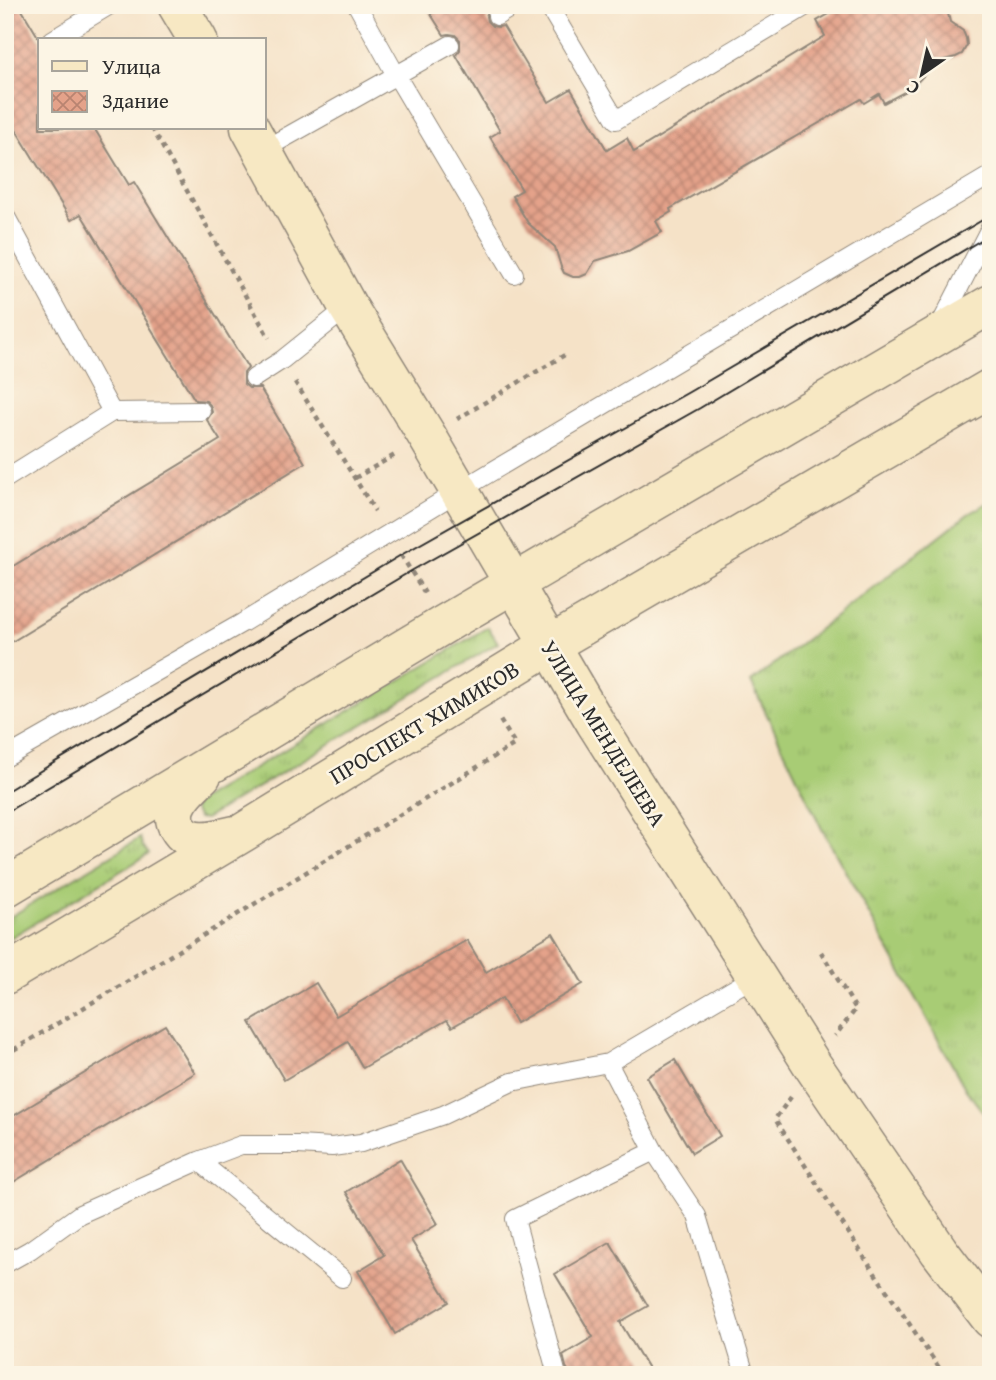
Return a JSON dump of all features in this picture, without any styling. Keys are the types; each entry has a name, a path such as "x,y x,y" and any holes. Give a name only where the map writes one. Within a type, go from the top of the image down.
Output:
{"main road":[{"path":"177,5 197,38"},
{"name":"УЛИЦА МЕНДЕЛЕЕВА","path":"256,139 348,307 595,722 813,1066 939,1251 991,1319"},
{"path":"5,888 514,583 991,304"},
{"name":"ПРОСПЕКТ ХИМИКОВ","path":"5,975 550,645 991,388"},
{"path":"215,761 175,808 176,823 181,832 194,840 219,839 244,832"}],"lane":[{"path":"55,38 110,5"},
{"path":"357,5 514,274"},
{"path":"497,16 515,5"},
{"path":"548,5 616,120 807,5"},
{"path":"256,139 396,75 450,45"},
{"path":"5,758 242,623 991,175"},
{"path":"5,215 112,412"},
{"path":"934,337 991,226"},
{"path":"254,378 282,360 348,307"},
{"path":"5,479 112,412 201,411"},
{"path":"5,1264 30,1250 80,1213 241,1145 332,1147 361,1143 443,1115 512,1082 608,1063 756,975"},
{"path":"608,1063 654,1151 697,1216 745,1375"},
{"path":"557,1375 515,1219 654,1151"},
{"path":"199,1161 342,1278"}],"path":[{"path":"401,555 411,571"},
{"path":"5,1055 515,744"},
{"path":"775,1119 944,1375"}],"green space":[{"path":"991,501 991,1122 966,1090 822,829 751,682 968,514"},
{"path":"488,627 498,643 205,819 198,818 193,810 196,803"},
{"path":"140,838 149,854 5,941 5,920"}],"building":[{"path":"5,5 19,5 39,38 38,130 95,130 129,185 134,182 248,368 244,373 244,384 249,388 260,388 305,463 5,646 5,571 220,440 207,420 212,412 210,405 206,401 195,400 81,214 71,220 5,112"},
{"path":"425,5 491,5 486,16 487,21 492,26 503,26 549,102 571,89 607,150 627,138 634,152 825,36 817,21 845,5 946,5 950,22 963,31 967,45 962,54 936,62 912,88 884,103 879,94 864,103 861,99 670,209 671,212 656,221 662,232 628,251 595,261 587,274 573,277 564,273 555,247 528,223 512,196 522,190 490,137 500,131 456,55 460,50 460,40 455,35 444,35"},
{"path":"553,933 583,984 516,1023 502,998 452,1027 447,1020 363,1068 348,1042 284,1080 250,1022 316,983 336,1016 467,940 486,972"},
{"path":"165,1025 195,1073 5,1187 5,1121"},
{"path":"675,1060 720,1136 692,1153 647,1077"},
{"path":"400,1159 438,1224 411,1240 449,1302 395,1334 358,1271 384,1255 346,1192"},
{"path":"610,1242 648,1306 620,1322 652,1375 571,1375 566,1367 563,1355 593,1337 555,1274"}],"tram line":[{"path":"5,792 401,555 689,392 991,215"},
{"path":"5,813 411,571 700,408 991,234"}]}
